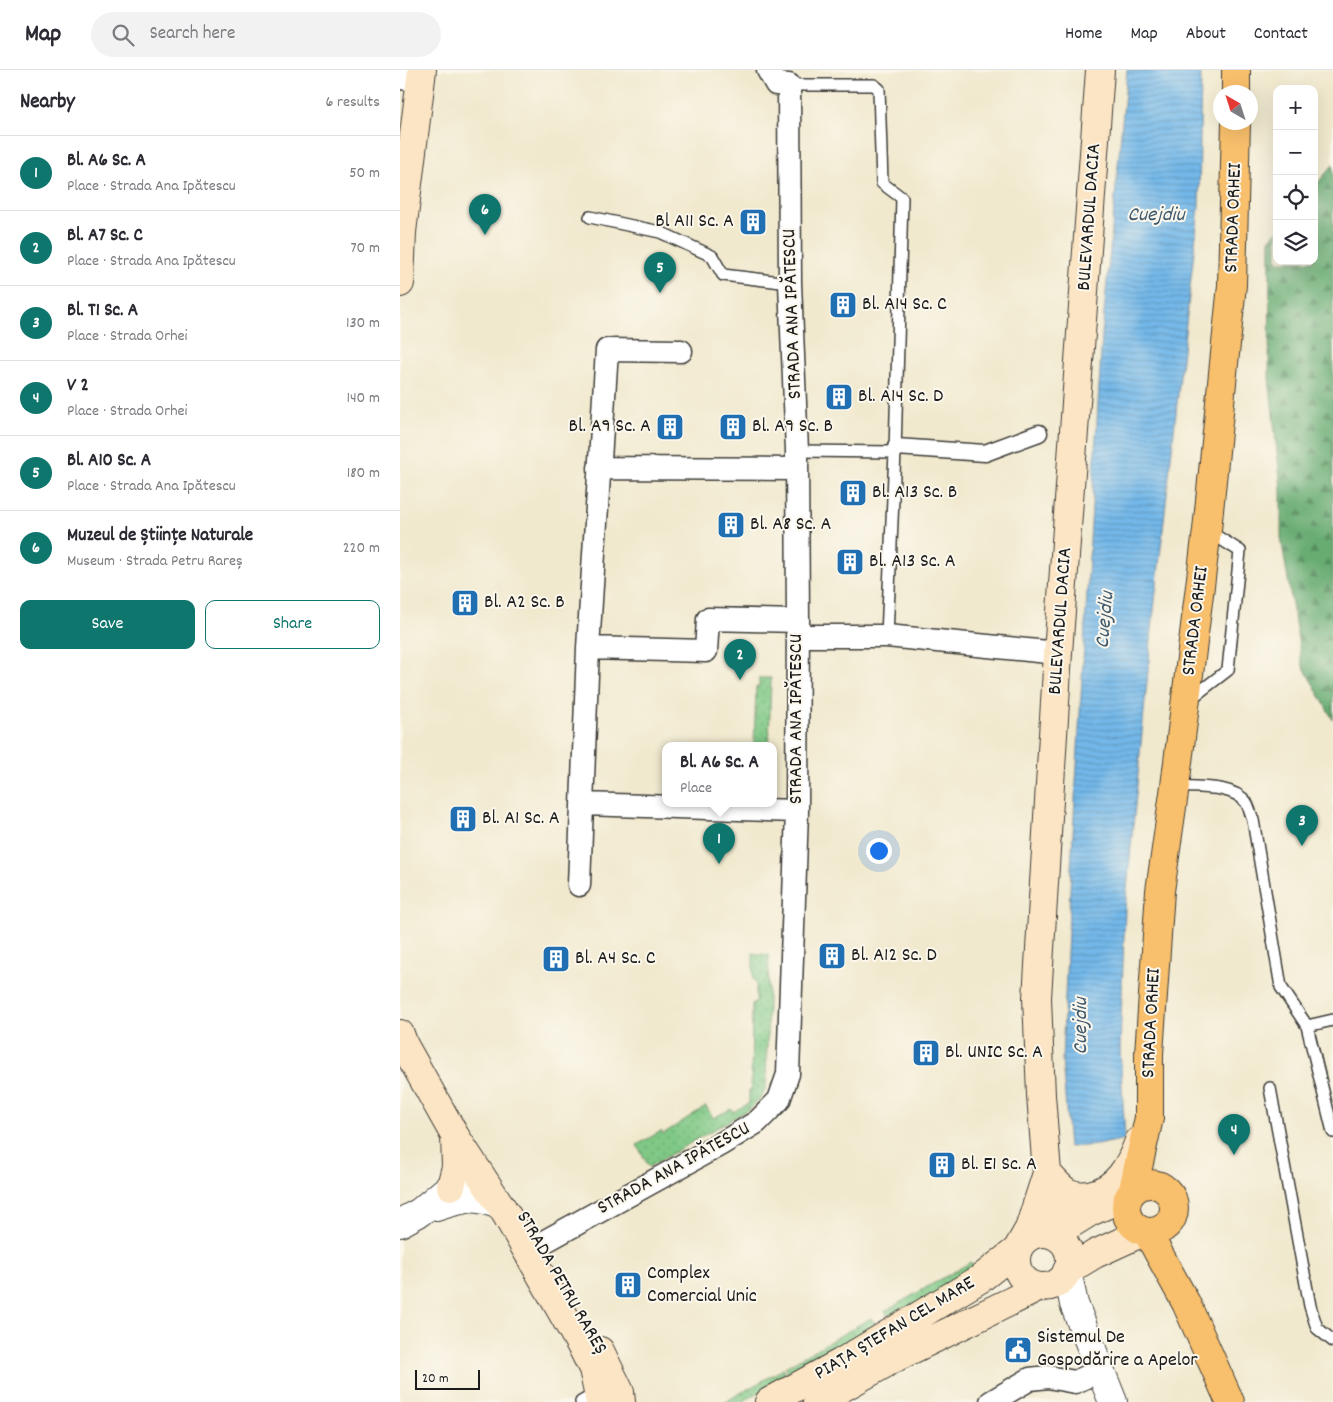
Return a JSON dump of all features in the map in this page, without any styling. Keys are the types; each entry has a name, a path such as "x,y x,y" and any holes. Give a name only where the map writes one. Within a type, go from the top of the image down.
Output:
{"main road":[{"name":"BULEVARDUL DACIA","path":"1053,1235 1057,1208 1047,1173 1039,1066 1038,998 1058,653 1100,70"},
{"path":"1236,70 1236,85"},
{"path":"400,283 401,232 414,76"},
{"name":"STRADA ORHEI","path":"1132,1192 1148,1118 1148,1054 1159,900 1207,530 1232,285 1236,130"},
{"name":"STRADA PETRU RAREȘ","path":"400,1034 404,1045 455,1136 501,1206 583,1349 608,1399"},
{"path":"1047,1173 1067,1192 1078,1196 1104,1191 1116,1182 1132,1160 1148,1118"},
{"name":"STRADA ORHEI","path":"1148,1118 1164,1189"},
{"path":"451,1186 456,1167 455,1136"},
{"name":"BULEVARDUL DACIA","path":"1018,1250 1029,1230 1047,1173"},
{"name":"STRADA PETRU RAREȘ","path":"483,1178 501,1185 513,1198 600,1350 608,1399"},
{"path":"1053,1235 1090,1212 1148,1184 1164,1189 1172,1200 1174,1207 1153,1228 1095,1254 1067,1271 1056,1284 1040,1287 1024,1281 1019,1274 1016,1258 1018,1250 1028,1237 1045,1233 1053,1235 1061,1240 1069,1254 1067,1271"},
{"path":"1132,1192 1125,1208 1130,1223 1153,1228"},
{"path":"1153,1228 1228,1400"},
{"name":"PIAȚA ȘTEFAN CEL MARE","path":"769,1402 840,1363 980,1279 1018,1250"},
{"name":"PIAȚA ȘTEFAN CEL MARE","path":"817,1402 897,1357 1040,1287"}],"street":[{"path":"768,70 776,84 789,85"},
{"name":"STRADA ANA IPĂTESCU","path":"540,1244 721,1144 757,1122 779,1100 788,1074 797,811 798,629 797,460 790,283 789,85"},
{"path":"580,885 588,648 607,350 681,351"},
{"path":"895,449 985,453 1039,433"},
{"path":"599,468 797,460"},
{"path":"588,648 706,651 708,619 1058,653"},
{"path":"583,804 662,807"},
{"path":"675,807 797,811"},
{"path":"410,1217 451,1186 470,1177 483,1178"},
{"path":"410,1217 466,1197 484,1198 501,1206"},
{"path":"1067,1271 1074,1304 1112,1402"},
{"path":"1040,1287 1074,1304"},
{"path":"991,1402 1030,1379 1048,1377 1075,1382 1100,1370"}],"lane":[{"path":"789,85 874,85 879,89 882,183 902,198 895,449 887,636"},
{"path":"590,217 660,232 712,256 723,275 790,283"},
{"path":"797,460 895,449"},
{"path":"1186,702 1228,670 1240,551 1207,530"},
{"path":"1175,786 1227,790 1240,796 1247,804 1253,820 1281,988 1307,1026 1333,1132"},
{"path":"1307,1026 1333,1020"},
{"path":"1270,1088 1310,1306 1318,1328 1333,1341"}],"green space":[{"path":"1333,165 1333,720 1302,664 1281,538 1281,488 1269,378 1270,239 1273,236 1273,265 1318,265 1318,182"},
{"path":"759,678 771,678 769,742 754,742 756,687 759,687"},
{"path":"753,953 769,955 766,1088 761,1098 751,1108 649,1167 637,1145 661,1131 663,1134 706,1106 713,1118 731,1109 733,1112 749,1103 749,1090 751,1090 752,1004 756,1003 756,981 753,980"},
{"path":"971,1262 976,1270 890,1319 885,1311"},
{"path":"871,1318 876,1325 789,1375 785,1367"},
{"path":"783,1369 787,1376 742,1402 725,1402"}],"water":[{"name":"Cuejdiu","path":"1127,70 1201,70 1199,207 1153,619 1125,909 1120,1049 1125,1139 1097,1145 1069,1147 1062,1059 1071,868 1102,335"}],"place":[{"name":"Bl A11 Sc. A","path":"753,222"},
{"name":"Muzeul de Științe Naturale","path":"485,235"},
{"name":"Bl. A10 Sc. A","path":"660,293"},
{"name":"Bl. A14 Sc. C","path":"843,305"},
{"name":"Bl. A14 Sc. D","path":"839,397"},
{"name":"Bl. A9 Sc. A","path":"670,427"},
{"name":"Bl. A9 Sc. B","path":"733,427"},
{"name":"Bl. A13 Sc. B","path":"853,493"},
{"name":"Bl. A8 Sc. A","path":"731,525"},
{"name":"Bl. A13 Sc. A","path":"850,562"},
{"name":"Bl. A2 Sc. B","path":"465,603"},
{"name":"Bl. A7 Sc. C","path":"740,680"},
{"name":"Bl. A1 Sc. A","path":"463,819"},
{"name":"Bl. T1 Sc. A","path":"1302,846"},
{"name":"Bl. A6 Sc. A","path":"719,864"},
{"name":"Bl. A12 Sc. D","path":"832,956"},
{"name":"Bl. A4 Sc. C","path":"556,959"},
{"name":"Bl. UNIC Sc. A","path":"926,1053"},
{"name":"V 2","path":"1234,1155"},
{"name":"Bl. E1 Sc. A","path":"942,1165"},
{"name":"Complex Comercial Unic","path":"628,1285"},
{"name":"Sistemul De Gospodărire a Apelor","path":"1018,1350"}]}
